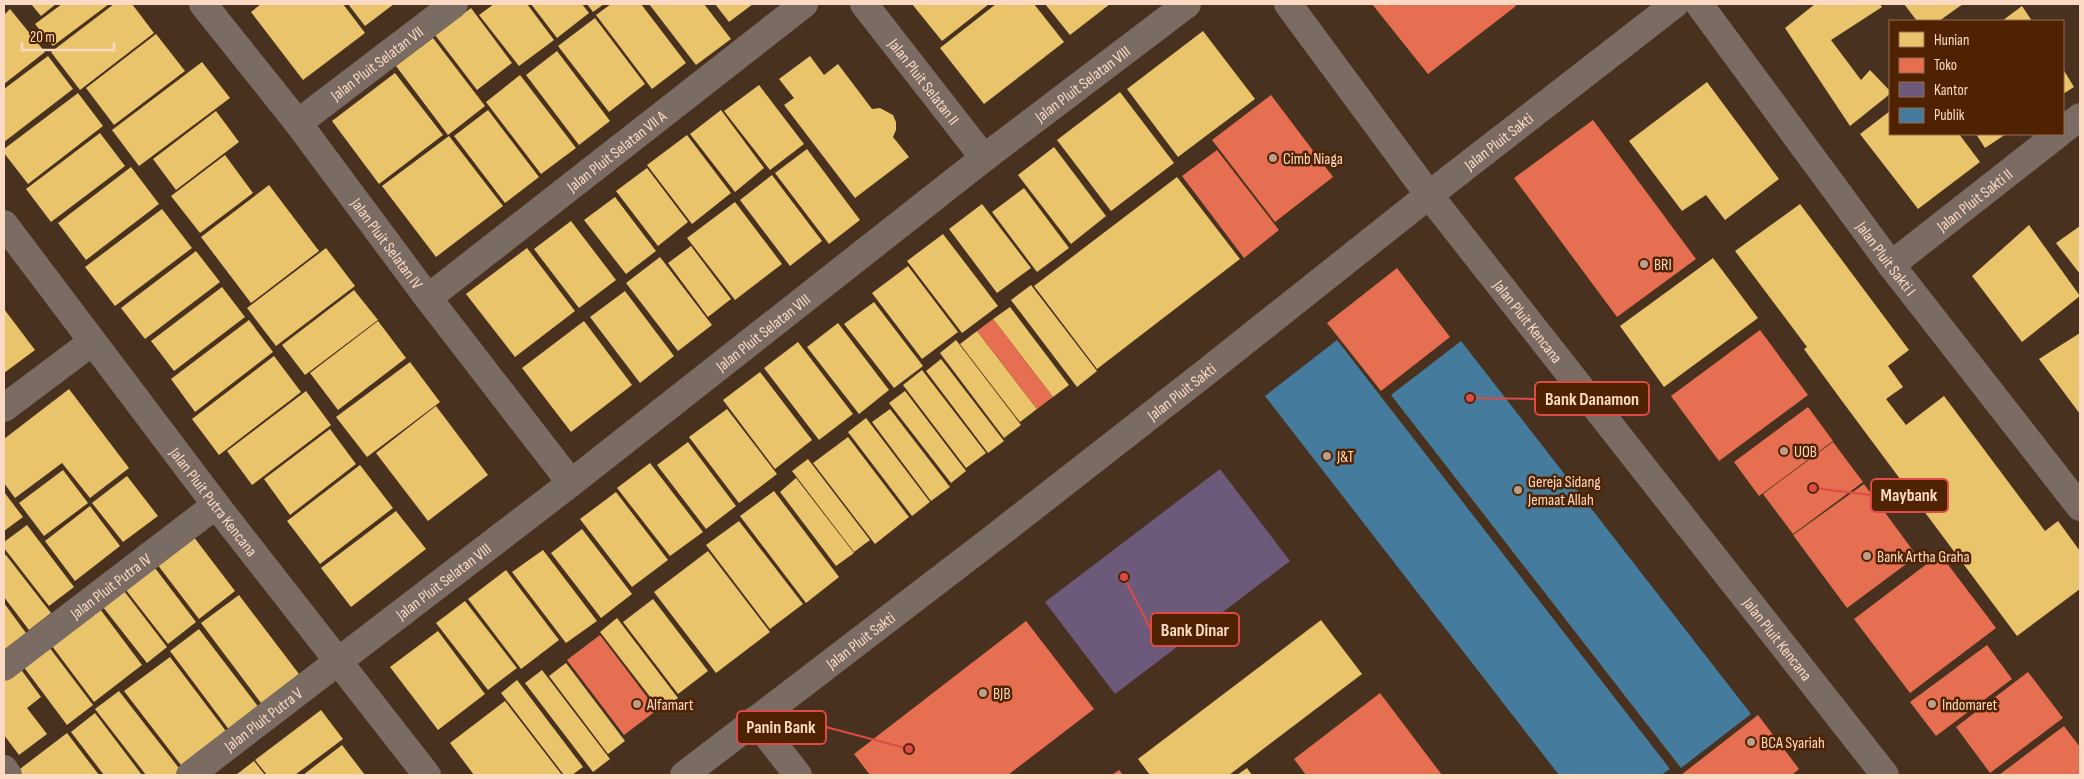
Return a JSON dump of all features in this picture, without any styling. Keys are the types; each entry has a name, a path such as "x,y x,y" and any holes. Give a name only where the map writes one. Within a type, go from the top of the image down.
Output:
{"street":[{"name":"Jalan Pluit Selatan IV","path":"203,4 298,123 428,298 571,483"},
{"name":"Jalan Pluit Selatan VII","path":"298,123 454,4"},
{"name":"Jalan Pluit Selatan VII A","path":"428,298 804,4"},
{"name":"Jalan Pluit Selatan II","path":"864,4 984,158"},
{"name":"Jalan Pluit Selatan VIII","path":"337,662 571,483 984,158 1187,4"},
{"name":"Jalan Pluit Kencana","path":"1288,4 1429,195 1884,775"},
{"name":"Jalan Pluit Sakti","path":"684,775 1195,381 1429,195 1675,4"},
{"name":"Jalan Pluit Sakti I","path":"1699,4 1891,265 2075,491"},
{"path":"2064,129 2080,116"},
{"name":"Jalan Pluit Sakti II","path":"1891,265 2057,135"},
{"name":"Jalan Pluit Putra Kencana","path":"4,224 216,505 337,662 428,775"},
{"path":"4,408 92,342"},
{"name":"Jalan Pluit Putra IV","path":"4,667 216,505"},
{"name":"Jalan Pluit Putra V","path":"190,775 337,662"},
{"path":"755,720 798,775"},
{"path":"4,769 8,775"}],"building: Hunian":[{"path":"31,4 56,4 41,16"},
{"path":"62,4 109,4 53,46 35,24"},
{"path":"114,4 132,4 154,33 80,90 51,52"},
{"path":"261,4 343,4 365,33 303,80 251,12"},
{"path":"348,4 394,4 365,26"},
{"path":"494,4 527,4 554,40 519,66 479,15"},
{"path":"531,4 582,4 589,13 557,38"},
{"path":"587,4 604,4 593,12"},
{"path":"611,4 641,4 686,63 652,89 596,15"},
{"path":"649,4 704,4 731,39 696,65"},
{"path":"715,4 753,4 729,22"},
{"path":"912,4 989,4 942,41"},
{"path":"996,4 1034,4 1064,42 984,104 940,48"},
{"path":"1045,4 1110,4 1070,35"},
{"path":"1815,4 1880,4 1882,7 1831,40 1861,80 1870,70 1889,90 1889,95 1850,126 1785,28"},
{"path":"1904,4 1963,4 1940,20 1916,20"},
{"path":"2022,6 2031,20 2003,20"},
{"path":"471,8 512,63 477,90 435,35"},
{"path":"10,9 45,52 4,84 4,15"},
{"path":"595,18 645,84 609,112 558,46"},
{"path":"1203,31 1255,99 1178,157 1127,89"},
{"path":"156,34 185,71 114,125 86,88"},
{"path":"433,38 485,106 448,135 396,66"},
{"path":"557,51 610,121 579,145 526,75"},
{"path":"48,56 73,89 4,142 4,89"},
{"path":"810,56 824,75 838,64 872,109 880,108 893,115 896,122 896,130 893,137 909,157 855,198 784,105 794,98 779,79"},
{"path":"202,62 230,98 139,166 112,130"},
{"path":"2064,71 2074,87 2064,93"},
{"path":"395,73 443,135 379,184 332,121"},
{"path":"520,75 576,148 541,174 486,102"},
{"path":"1707,82 1779,179 1725,220 1706,195 1682,211 1629,141"},
{"path":"759,85 804,144 770,170 724,111"},
{"path":"1120,92 1174,163 1111,211 1057,140"},
{"path":"78,93 103,126 28,184 4,153 4,149"},
{"path":"488,110 539,177 505,203 454,136"},
{"path":"721,110 764,168 735,192 690,134"},
{"path":"216,111 239,142 176,190 153,159"},
{"path":"1889,112 1889,135 1960,135 1980,162 1918,209 1860,134"},
{"path":"100,133 125,166 51,222 26,189"},
{"path":"687,135 731,193 692,224 647,165"},
{"path":"1977,135 2004,135 1985,148"},
{"path":"449,136 503,206 436,257 382,186"},
{"path":"1054,147 1106,216 1071,244 1018,175"},
{"path":"807,149 860,220 829,244 775,173"},
{"path":"225,155 253,193 200,233 171,196"},
{"path":"131,167 159,204 86,260 58,223"},
{"path":"647,168 688,222 658,246 616,191"},
{"path":"772,175 822,241 790,266 740,200"},
{"path":"1177,177 1240,259 1097,369 1034,286"},
{"path":"269,185 319,251 251,303 201,237"},
{"path":"1024,188 1069,248 1037,272 992,212"},
{"path":"615,197 656,251 626,274 584,220"},
{"path":"735,202 782,264 735,300 687,238"},
{"path":"982,204 1031,268 997,293 949,229"},
{"path":"1800,204 1909,350 1888,366 1903,387 1886,399 1906,425 1944,396 2045,531 2058,521 2080,551 2080,589 2017,636 1842,401 1804,349 1807,347 1735,251"},
{"path":"162,209 192,248 115,306 85,267"},
{"path":"571,221 616,280 579,308 534,249"},
{"path":"2029,225 2080,296 2022,342 1972,276"},
{"path":"2080,226 2080,274 2056,243"},
{"path":"943,234 998,306 962,333 907,261"},
{"path":"691,246 731,299 708,317 668,263"},
{"path":"326,248 355,286 276,346 247,308"},
{"path":"527,248 575,311 515,357 466,294"},
{"path":"196,251 220,282 145,339 121,308"},
{"path":"660,257 712,325 678,351 626,283"},
{"path":"1713,258 1758,318 1664,387 1620,326"},
{"path":"908,266 958,332 922,359 872,293"},
{"path":"1031,285 1097,371 1077,387 1011,300"},
{"path":"222,287 245,317 174,371 151,341"},
{"path":"354,290 378,320 305,375 282,345"},
{"path":"625,291 674,356 640,383 590,317"},
{"path":"874,302 923,366 894,388 844,324"},
{"path":"1010,307 1069,385 1053,397 993,319"},
{"path":"4,309 35,350 4,373"},
{"path":"249,320 273,352 195,412 171,379"},
{"path":"378,321 406,358 338,410 310,373"},
{"path":"584,321 632,385 571,432 522,368"},
{"path":"838,323 889,390 859,414 807,347"},
{"path":"977,331 1037,409 1020,422 960,344"},
{"path":"2080,333 2080,414 2039,359"},
{"path":"956,340 1021,425 1004,438 940,353"},
{"path":"798,342 853,414 819,440 764,368"},
{"path":"274,356 301,392 219,455 192,419"},
{"path":"941,359 1004,441 988,453 926,371"},
{"path":"410,362 440,402 367,457 336,417"},
{"path":"922,370 986,453 966,468 903,385"},
{"path":"760,372 812,440 775,469 723,400"},
{"path":"69,389 129,468 90,498 62,463 15,498 4,483 4,439"},
{"path":"306,391 331,425 252,485 227,451"},
{"path":"905,391 966,471 951,483 889,403"},
{"path":"436,406 488,475 428,521 376,453"},
{"path":"727,409 777,474 739,503 689,437"},
{"path":"890,409 950,487 931,501 872,422"},
{"path":"866,418 930,502 912,516 848,432"},
{"path":"330,429 356,464 290,515 264,479"},
{"path":"848,437 909,517 875,544 813,463"},
{"path":"688,442 736,506 706,529 657,465"},
{"path":"808,459 870,540 854,552 792,471"},
{"path":"650,463 703,532 670,556 617,488"},
{"path":"360,465 393,508 320,564 287,521"},
{"path":"63,470 88,503 44,536 19,503"},
{"path":"127,476 158,516 123,542 92,503"},
{"path":"796,478 854,553 836,566 780,492"},
{"path":"774,491 839,577 806,603 740,516"},
{"path":"4,492 23,517 4,531"},
{"path":"616,492 668,560 632,587 580,519"},
{"path":"90,506 120,546 75,581 45,541"},
{"path":"396,511 426,549 351,607 321,568"},
{"path":"739,521 803,604 770,629 706,545"},
{"path":"27,525 74,587 49,606 4,548 4,542"},
{"path":"582,529 632,594 601,618 551,553"},
{"path":"193,536 235,591 199,619 157,564"},
{"path":"543,550 597,621 566,643 512,572"},
{"path":"708,551 770,632 716,673 654,592"},
{"path":"6,555 51,613 29,630 4,597 4,556"},
{"path":"155,568 196,622 168,644 126,590"},
{"path":"506,570 559,640 521,669 468,599"},
{"path":"124,591 167,647 147,663 103,607"},
{"path":"239,595 299,674 261,703 201,623"},
{"path":"653,599 708,671 678,694 623,622"},
{"path":"465,601 517,668 488,690 436,623"},
{"path":"4,603 26,633 4,650"},
{"path":"100,609 142,665 94,702 52,646"},
{"path":"617,618 678,698 661,711 600,632"},
{"path":"1321,620 1362,674 1229,775 1150,775 1138,759"},
{"path":"199,629 260,709 230,731 170,651"},
{"path":"438,631 485,694 438,730 390,667"},
{"path":"46,643 93,705 67,725 20,662"},
{"path":"170,657 229,735 184,769 124,691"},
{"path":"566,663 625,741 608,754 549,676"},
{"path":"17,664 41,697 27,708 47,734 19,755 4,735 4,674"},
{"path":"542,670 610,759 593,772 525,683"},
{"path":"517,680 583,767 572,775 564,775 501,693"},
{"path":"119,691 182,772 178,775 146,775 95,709"},
{"path":"505,701 562,775 474,775 450,743"},
{"path":"321,710 343,739 295,775 267,775 255,760"},
{"path":"95,713 142,775 104,775 71,732"},
{"path":"67,733 99,775 18,775 16,772"},
{"path":"342,745 365,775 303,775"},
{"path":"254,761 265,775 236,775"},
{"path":"1247,768 1252,775 1237,775"}],"building: Toko":[{"path":"1372,4 1514,4 1516,6 1428,74"},
{"name":"Cimb Niaga","path":"1271,95 1333,177 1275,222 1212,140"},
{"path":"1593,120 1696,259 1617,317 1514,178"},
{"path":"1217,150 1279,230 1244,258 1182,176"},
{"path":"1397,268 1450,337 1381,391 1327,323"},
{"path":"993,319 1053,397 1037,409 977,331"},
{"path":"1760,330 1808,395 1719,461 1671,396"},
{"name":"UOB","path":"1808,407 1833,441 1759,496 1734,462"},
{"path":"1833,442 1863,482 1793,534 1763,494"},
{"path":"1864,484 1917,556 1847,608 1793,535"},
{"path":"1940,554 1996,628 1910,693 1854,619"},
{"path":"1026,621 1094,709 1008,775 870,775 854,754"},
{"path":"600,635 657,710 624,735 567,660"},
{"path":"1987,645 2012,679 1936,736 1910,702"},
{"path":"2028,672 2063,718 1990,773 1956,727"},
{"path":"1380,693 1442,775 1306,775 1294,759"},
{"name":"BCA Syariah","path":"1758,715 1799,769 1792,775 1681,775"},
{"path":"2064,726 2080,747 2080,775 1999,775"},
{"path":"1119,770 1123,775 1112,775"}],"building: Kantor":[{"path":"1220,469 1290,561 1115,694 1045,602"}],"building: Publik":[{"path":"1337,340 1670,769 1661,775 1559,775 1265,396"},
{"path":"1461,341 1751,714 1681,768 1391,395"}],"place":[{"name":"Cimb Niaga","path":"1273,158"},
{"name":"BRI","path":"1644,264"},
{"name":"Bank Danamon","path":"1470,398"},
{"name":"UOB","path":"1784,451"},
{"name":"J&T","path":"1327,456"},
{"name":"Maybank","path":"1813,488"},
{"name":"Gereja Sidang Jemaat Allah","path":"1518,490"},
{"name":"Bank Artha Graha","path":"1867,556"},
{"name":"Bank Dinar","path":"1124,577"},
{"name":"BJB","path":"983,693"},
{"name":"Alfamart","path":"637,704"},
{"name":"Indomaret","path":"1932,704"},
{"name":"BCA Syariah","path":"1751,742"},
{"name":"Panin Bank","path":"909,749"}]}
